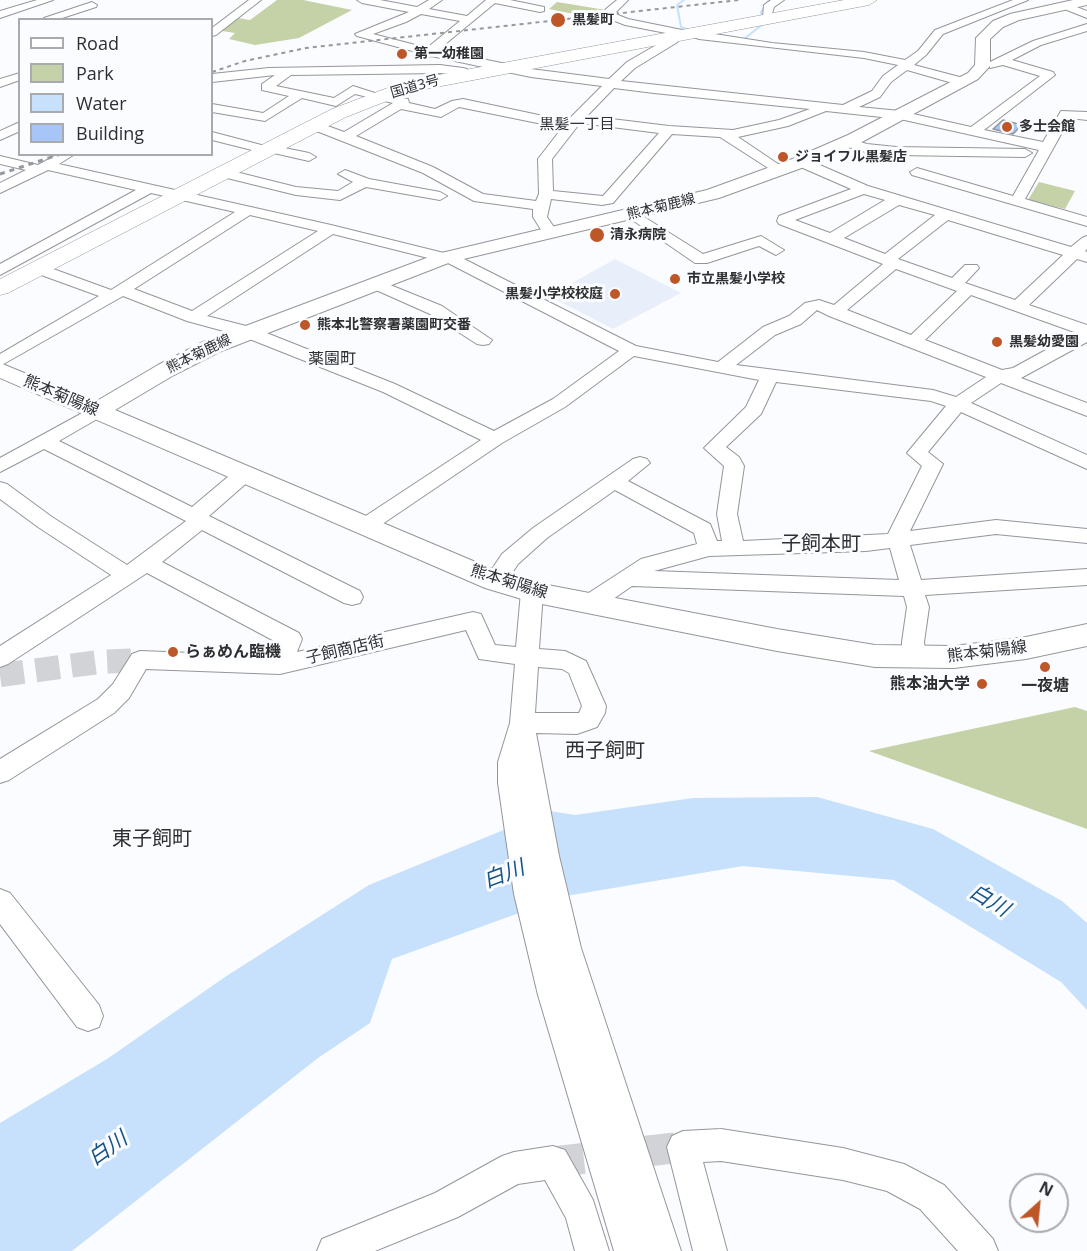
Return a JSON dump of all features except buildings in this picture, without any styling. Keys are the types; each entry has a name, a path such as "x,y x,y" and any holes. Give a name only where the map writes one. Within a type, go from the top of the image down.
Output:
{"highway":[{"name":"国道3号","path":"679,34 773,8 851,0"},
{"name":"国道3号","path":"0,288 334,110 404,88 493,68 869,0"},
{"name":"国道3号","path":"0,282 224,173 265,148 377,96 424,79 493,68"}],"main road":[{"path":"982,66 983,38 992,27 1015,17 1087,1"},
{"name":"熊本菊鹿線","path":"97,411 166,370 248,332 444,258 713,194 779,171 847,142 900,115 980,71 982,66"},
{"name":"熊本菊陽線","path":"0,370 495,581 532,592 820,648 876,656 954,657 1026,648 1087,635"}],"street":[{"path":"0,15 48,0"},
{"path":"213,32 256,0"},
{"path":"362,0 467,19"},
{"path":"436,0 402,20 361,34 493,68 611,84 900,115 1044,150"},
{"path":"408,69 467,19 494,0 540,9"},
{"path":"623,0 610,11 614,17 625,22 679,34 864,55 963,81"},
{"path":"845,109 876,94 887,79 922,53 939,32 1023,0"},
{"path":"54,18 92,5"},
{"path":"1066,6 1087,15"},
{"path":"19,9 48,18"},
{"path":"982,66 1000,61 1037,43 1087,27"},
{"path":"550,232 540,217 545,159 573,122 611,84 632,65 661,45 672,41 679,34"},
{"path":"974,132 1049,75 1000,61"},
{"path":"213,78 239,74 408,69 440,69 458,72"},
{"path":"288,72 266,87 336,102 353,90 404,102 345,137"},
{"path":"0,84 18,77"},
{"path":"213,108 265,117 298,95"},
{"path":"213,101 220,102 213,107"},
{"path":"399,105 441,113 456,104 463,103 573,122 723,133 749,132 826,108"},
{"path":"1017,201 1066,114 1087,116"},
{"path":"314,125 428,170 479,198 602,201 608,200 669,130"},
{"path":"0,136 18,127"},
{"path":"723,133 779,171"},
{"path":"213,136 309,157"},
{"path":"847,142 865,148 909,152 1044,150"},
{"path":"832,239 892,197 909,178 925,165 925,161 909,152"},
{"path":"0,189 65,156"},
{"path":"0,160 178,194 454,260 632,350 770,376 933,396 958,404 1087,463"},
{"path":"801,162 863,189 1080,255"},
{"path":"224,173 296,191 340,196 364,182"},
{"path":"345,174 364,182 398,190 440,196"},
{"path":"909,178 1017,201 1087,221"},
{"path":"0,270 150,188"},
{"path":"863,189 784,219 784,221 1087,333"},
{"path":"0,361 118,293 248,210"},
{"path":"633,214 701,260 761,241 776,250"},
{"path":"835,312 946,214"},
{"path":"193,317 331,229"},
{"path":"1018,306 1080,255 1087,240"},
{"path":"0,253 17,261"},
{"path":"913,342 962,286 971,268"},
{"path":"39,269 248,332 413,398 495,439"},
{"path":"373,283 436,310 483,340"},
{"path":"722,368 769,331 795,320 814,305 1087,410"},
{"path":"915,658 913,642 918,608 904,551 898,541 900,529 933,464 917,453 958,404 999,376 1018,373 1087,333"},
{"path":"365,526 495,439 559,403 632,350"},
{"path":"735,548 728,514 734,466 732,460 714,447 754,410 770,376"},
{"path":"3,460 44,441 97,411"},
{"path":"44,441 352,597"},
{"path":"495,581 510,559 540,533 640,463"},
{"path":"0,658 146,563 243,475"},
{"path":"615,482 704,530 709,549"},
{"path":"0,489 45,522 127,574"},
{"path":"592,602 649,564 709,549 898,541 996,527 1086,540"},
{"path":"146,563 291,639 280,665"},
{"path":"629,578 912,588 1087,577"},
{"path":"532,592 522,723 522,780 528,894 553,995 664,1251"},
{"name":"子飼商店街","path":"0,772 106,706 120,691 140,660 280,665 473,620 487,652 526,656"},
{"path":"522,723 577,724 588,720 593,713 594,706 578,668 572,663 526,656"},
{"path":"0,902 88,1016"},
{"path":"612,1134 632,1251"},
{"path":"710,1251 683,1147 722,1144 843,1164 892,1176 932,1197 979,1250"},
{"path":"334,1251 446,1205 514,1168 553,1162 581,1212 592,1251"}],"shaded area":[{"name":"黒髪小学校校庭","path":"615,259 681,293 613,329 549,296"}],"green space":[{"path":"277,0 303,0 352,10 299,38 255,45 229,39 235,33 222,31 238,18 250,20"},
{"path":"557,2 606,10 579,15 549,9"},
{"path":"1039,182 1075,191 1065,209 1028,200"},
{"path":"1075,707 1087,711 1087,829 869,751"}],"water":[{"name":"白川","path":"817,797 933,829 1062,901 1087,923 1087,1010 1061,982 894,880 743,866 566,896 392,959 370,1023 318,1058 72,1251 0,1251 0,1123 107,1059 225,977 369,885 550,811 575,815 693,798"}],"waterway":[{"path":"684,0 677,5 681,27 689,30"},
{"path":"738,39 744,39 763,24 761,12 769,0"}],"tunnel":[{"path":"0,675 99,662 140,660"},
{"path":"553,1162 683,1147"}],"railway":[{"path":"213,72 245,61 306,48 739,0"},
{"path":"0,174 55,156"}],"place":[{"name":"黒髪町","path":"558,20"},
{"name":"第一幼稚園","path":"402,54"},
{"name":"多士会館","path":"1007,127"},
{"name":"ジョイフル黒髪店","path":"783,157"},
{"name":"清永病院","path":"597,235"},
{"name":"市立黒髪小学校","path":"675,279"},
{"name":"黒髪小学校校庭","path":"615,294"},
{"name":"熊本北警察署薬園町交番","path":"305,325"},
{"name":"黒髪幼愛園","path":"997,342"},
{"name":"らぁめん臨機","path":"173,652"},
{"name":"一夜塘","path":"1045,667"},
{"name":"熊本油大学","path":"982,684"}],"district":[{"name":"黒髪一丁目","path":"577,125"},
{"name":"薬園町","path":"332,359"},
{"name":"子飼本町","path":"821,544"},
{"name":"西子飼町","path":"605,751"},
{"name":"東子飼町","path":"152,839"}]}
